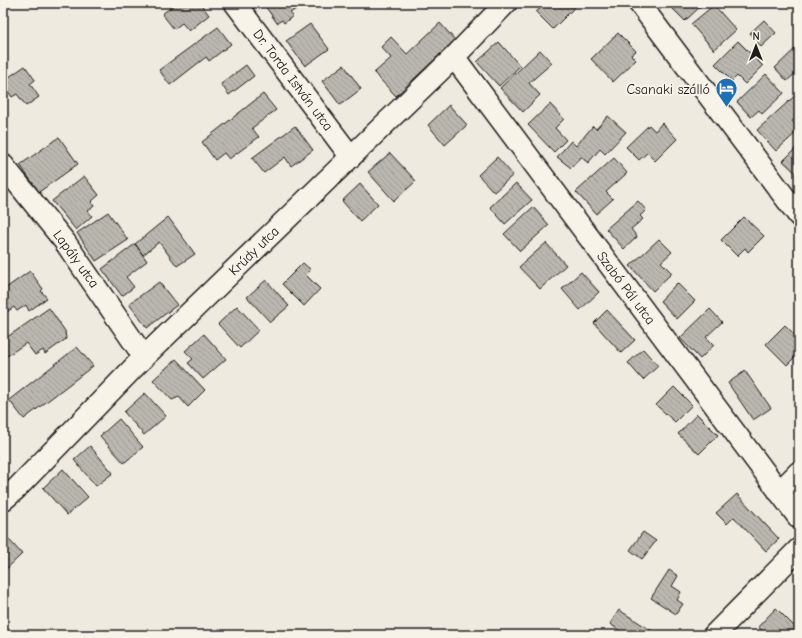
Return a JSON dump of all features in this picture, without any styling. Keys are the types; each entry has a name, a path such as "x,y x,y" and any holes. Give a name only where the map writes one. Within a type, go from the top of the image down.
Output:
{"street":[{"name":"Dr. Torda István utca","path":"235,3 352,156"},
{"name":"Krúdy utca","path":"3,500 16,489 144,357 454,57 506,3"},
{"path":"640,3 799,216"},
{"name":"Szabó Pál utca","path":"454,57 799,518"},
{"name":"Lapály utca","path":"3,165 65,242 144,357"},
{"path":"779,492 799,472"},
{"path":"714,635 799,549"}],"building":[{"path":"177,3 200,3 209,15 189,31 182,23 174,29 162,14"},
{"path":"263,3 296,3 299,7 290,13 293,16 284,23 282,20 277,23"},
{"path":"542,3 579,3 553,29 536,12 544,5"},
{"path":"667,3 704,3 685,21"},
{"path":"714,5 736,30 714,50 691,24"},
{"path":"764,20 776,33 761,47 750,33"},
{"path":"440,23 455,40 396,96 374,73 391,58 381,47 391,37 407,54"},
{"path":"310,24 329,49 305,66 286,41"},
{"path":"218,27 231,44 209,61 206,57 170,85 159,70"},
{"path":"618,33 636,51 631,55 636,60 613,82 591,59"},
{"path":"738,41 763,66 745,84 737,76 732,81 715,64"},
{"path":"499,42 520,66 499,86 477,62"},
{"path":"799,45 799,70 787,81 775,68"},
{"path":"540,50 552,63 529,83 540,95 523,112 500,88"},
{"path":"246,65 254,76 229,95 221,84"},
{"path":"344,65 361,89 340,105 322,81"},
{"path":"25,66 35,80 30,84 39,97 26,106 17,94 12,97 3,84 3,81"},
{"path":"766,74 784,93 762,114 759,110 751,117 737,102"},
{"path":"799,92 799,115 792,121 799,130 776,151 757,130"},
{"path":"263,94 276,110 252,128 259,137 229,159 224,153 215,160 202,142"},
{"path":"550,104 564,119 555,128 566,140 554,152 528,125"},
{"path":"449,105 467,125 445,145 428,125"},
{"path":"608,116 626,132 605,154 600,149 588,163 581,157 571,168 557,157 571,141 576,146 593,126 596,129"},
{"path":"662,123 677,139 655,161 647,153 639,160 626,147 649,125 655,131"},
{"path":"295,126 313,150 291,166 285,157 264,173 252,158"},
{"path":"59,137 78,164 39,192 20,165"},
{"path":"799,145 799,176 783,161"},
{"path":"390,153 416,181 394,201 368,172"},
{"path":"497,157 513,175 494,192 478,175"},
{"path":"614,158 627,173 606,192 613,199 596,214 576,192"},
{"path":"84,176 99,195 91,202 94,206 88,211 92,216 76,230 52,201"},
{"path":"516,183 532,200 505,224 490,207"},
{"path":"360,184 378,204 360,221 342,201"},
{"path":"638,201 646,210 640,216 643,219 631,229 637,237 624,249 606,229"},
{"path":"533,207 549,225 520,251 504,234"},
{"path":"108,212 128,240 96,261 77,233"},
{"path":"168,217 195,254 177,266 159,242 143,255 135,244"},
{"path":"744,217 764,236 748,252 745,248 737,256 721,240"},
{"path":"659,239 672,252 661,262 672,273 653,291 630,266"},
{"path":"546,243 566,265 540,289 519,267"},
{"path":"135,244 147,261 126,277 134,287 122,296 102,269"},
{"path":"303,263 311,270 306,275 320,289 304,306 282,284"},
{"path":"30,271 43,289 41,291 47,298 29,311 26,305 17,311 14,307 4,314 3,290"},
{"path":"581,272 599,292 580,310 562,289"},
{"path":"266,280 289,306 270,322 247,297"},
{"path":"159,282 177,305 147,328 129,304"},
{"path":"677,283 695,301 677,319 660,301"},
{"path":"237,306 259,330 240,348 218,324"},
{"path":"49,308 65,331 66,339 45,354 43,350 35,355 26,343 7,356 3,351 3,340"},
{"path":"710,309 722,322 706,337 714,345 700,359 680,338"},
{"path":"607,310 635,340 621,353 594,323"},
{"path":"785,325 799,339 799,357 797,355 787,365 766,344"},
{"path":"204,334 226,359 203,379 188,363 193,359 185,351"},
{"path":"77,347 93,366 24,419 9,400"},
{"path":"643,349 658,366 643,380 628,363"},
{"path":"176,359 205,390 188,407 179,397 172,400 153,380"},
{"path":"745,371 771,408 753,420 728,383"},
{"path":"674,387 692,405 675,422 656,405"},
{"path":"145,393 166,416 144,435 124,412"},
{"path":"697,414 718,435 699,454 678,434"},
{"path":"119,419 143,447 124,463 100,436"},
{"path":"90,446 113,473 96,486 74,460"},
{"path":"63,469 88,497 67,515 43,488"},
{"path":"737,494 779,539 766,551 734,517 727,524 716,513"},
{"path":"643,532 656,541 642,559 630,550"},
{"path":"3,533 22,554 3,572"},
{"path":"669,570 678,576 672,586 681,592 677,600 683,604 676,614 651,598"},
{"path":"776,608 798,630 794,635 767,635 758,627"},
{"path":"619,610 657,634 624,635 625,634 610,624"}],"place":[{"name":"Csanaki szálló","path":"726,108"}]}
